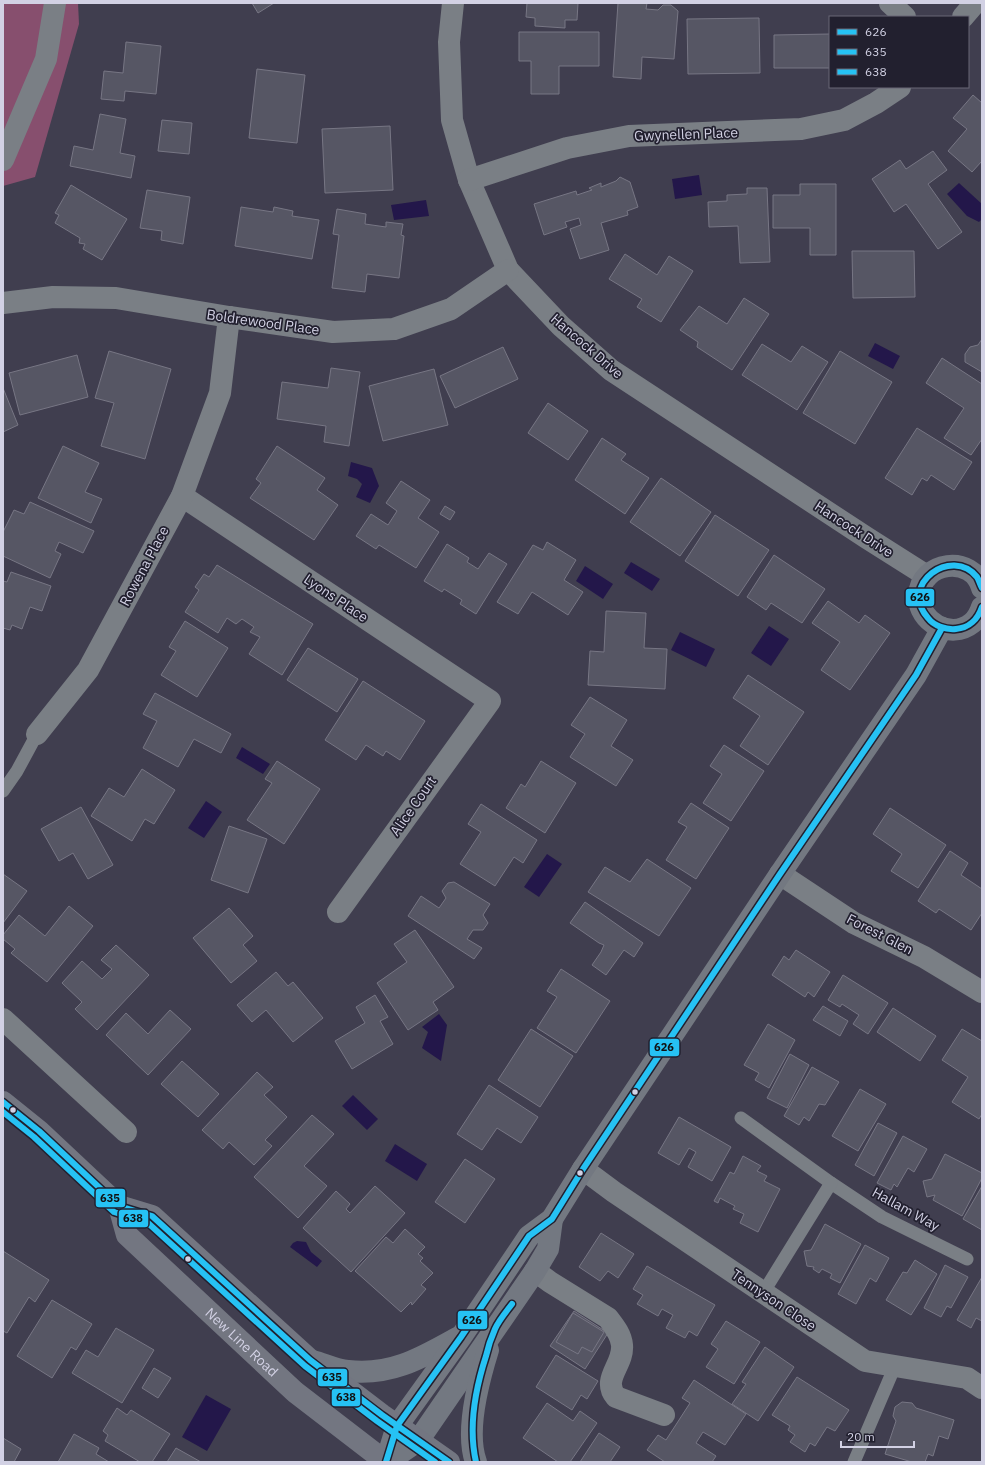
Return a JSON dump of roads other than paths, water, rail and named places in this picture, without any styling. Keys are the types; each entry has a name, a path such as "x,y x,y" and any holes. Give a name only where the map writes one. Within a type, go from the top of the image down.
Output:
{"main road":[{"path":"979,575 956,566 946,566 936,569 927,576 919,595 920,606 925,616 932,623 942,628 952,630 963,627 972,623 980,615"},
{"path":"386,1462 397,1426 461,1336 529,1236 552,1219 583,1169 780,874 916,675 942,628"},
{"name":"New Line Road","path":"3,1102 40,1131 119,1206 152,1216 310,1360 397,1426 449,1462"},
{"name":"New Line Road","path":"119,1206 128,1235 295,1392 386,1462"},
{"path":"386,1462 418,1441 548,1249 552,1219"},
{"path":"476,1462 472,1437 475,1400 493,1331"},
{"path":"310,1360 347,1372 378,1372 393,1369 417,1360 461,1336"}],"street":[{"path":"3,160 46,59 55,3"},
{"name":"Hancock Drive","path":"453,3 449,42 452,120 469,180 508,270 561,326 611,370 927,576"},
{"path":"890,3 904,16"},
{"path":"964,16 975,3"},
{"name":"Gwynellen Place","path":"469,180 567,148 629,136 801,129 844,120 876,103 898,88"},
{"name":"Boldrewood Place","path":"3,303 53,297 116,298 229,317 333,332 394,329 451,309 508,270"},
{"name":"Rowena Place","path":"37,734 88,670 182,496 220,393 229,317"},
{"name":"Lyons Place","path":"182,496 490,701"},
{"name":"Alice Court","path":"338,912 490,701"},
{"name":"Forest Glen","path":"780,874 854,923 924,957 982,992"},
{"path":"3,1019 126,1132"},
{"name":"Tennyson Close","path":"583,1169 865,1361 967,1378 982,1388"},
{"path":"534,1271 608,1318 620,1334 622,1346 620,1360 610,1383 612,1392 616,1397 664,1415"}],"lane":[{"name":"Rowena Place","path":"3,791 17,771 37,734"},
{"name":"Hallam Way","path":"741,1118 831,1183 882,1217 967,1259"},
{"path":"763,1293 831,1183"},
{"path":"854,1462 895,1366"}]}
